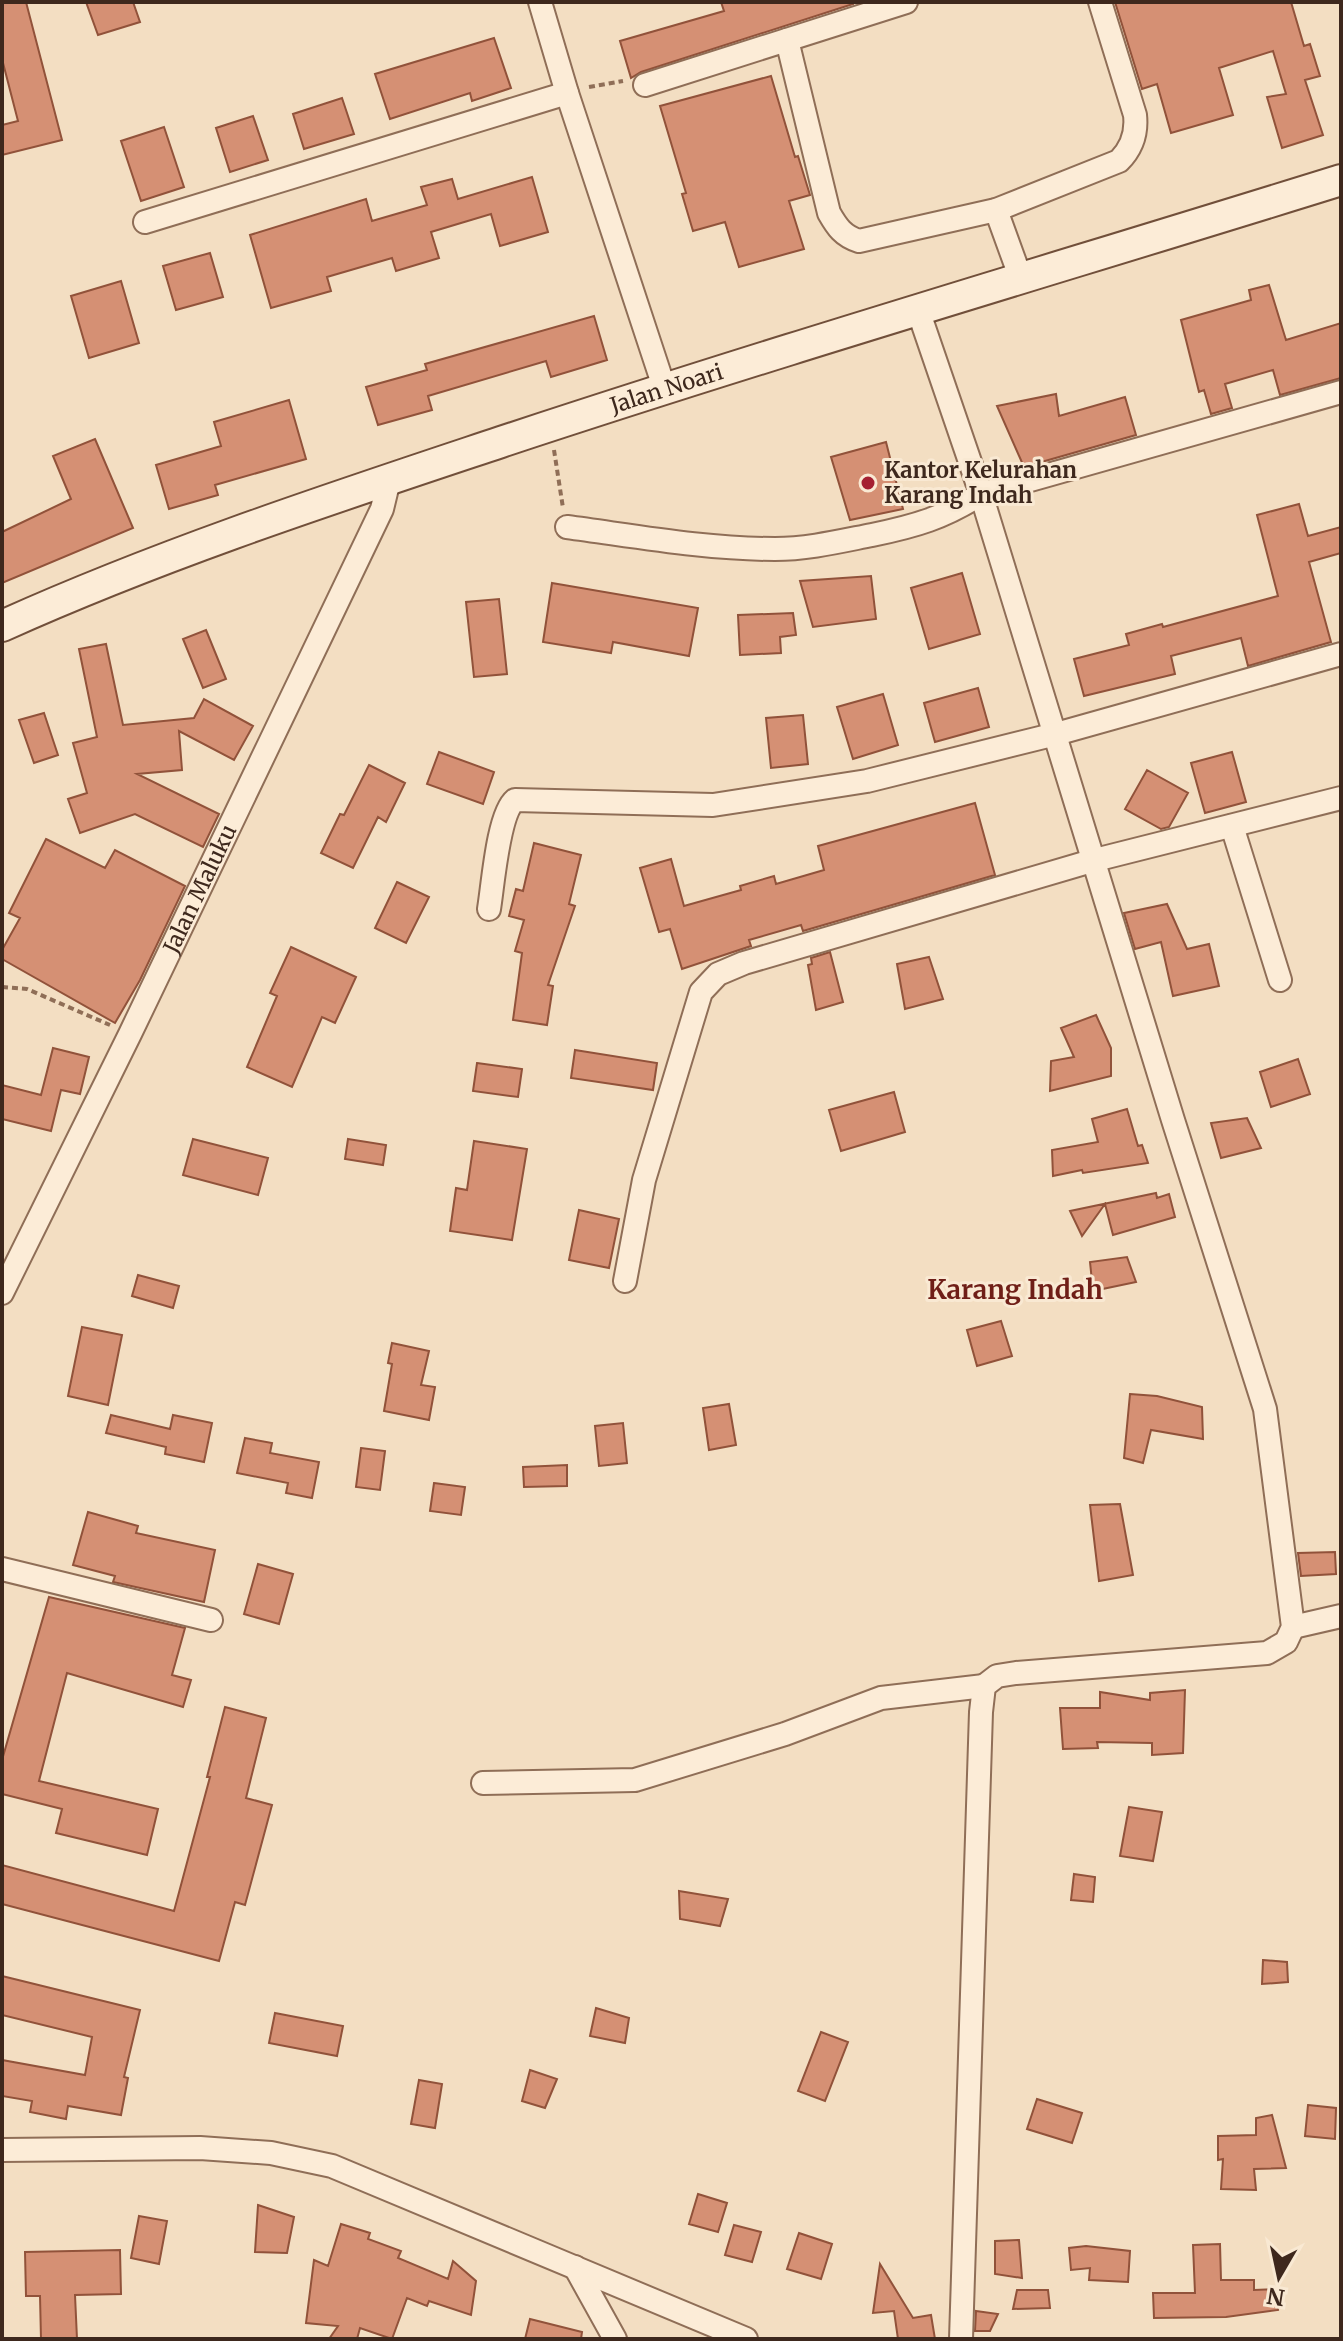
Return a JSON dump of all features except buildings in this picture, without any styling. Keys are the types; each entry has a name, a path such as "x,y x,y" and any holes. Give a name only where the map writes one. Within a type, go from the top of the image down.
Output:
{"street":[{"path":"540,2 664,387"},
{"path":"645,85 906,2"},
{"path":"787,40 829,213 847,237 859,241 996,210 1119,161 1133,141 1135,115 1100,2"},
{"path":"145,222 567,93"},
{"name":"Jalan Noari","path":"2,626 83,590 198,546 664,387 1341,180"},
{"path":"996,210 1021,279"},
{"path":"483,1783 635,1780 785,1734 881,1698 984,1686 997,1676 1016,1673 1267,1653 1286,1642 1293,1627 1265,1409 981,494 918,310"},
{"path":"567,527 684,542 775,549 828,544 918,525 951,513 981,494 1341,392"},
{"name":"Jalan Maluku","path":"2,1293 382,509 389,480"},
{"path":"489,909 504,823 508,808 515,800 713,805 867,781 1056,734 1341,654"},
{"path":"625,1281 644,1180 696,1005 705,985 718,974 744,963 1095,860 1341,798"},
{"path":"1232,826 1280,980"},
{"path":"2,1569 211,1620"},
{"path":"1293,1627 1341,1616"},
{"path":"962,2329 984,1686"},
{"path":"2,2150 200,2148 286,2156 332,2166 746,2339"},
{"path":"575,2267 615,2339"}],"path":[{"path":"567,93 619,81 645,85"},
{"path":"550,426 567,527"},
{"path":"2,987 27,989 130,1034"}],"place":[{"name":"Kantor Kelurahan Karang Indah","path":"868,483"}],"district":[{"name":"Karang Indah","path":"1015,1290"}]}
